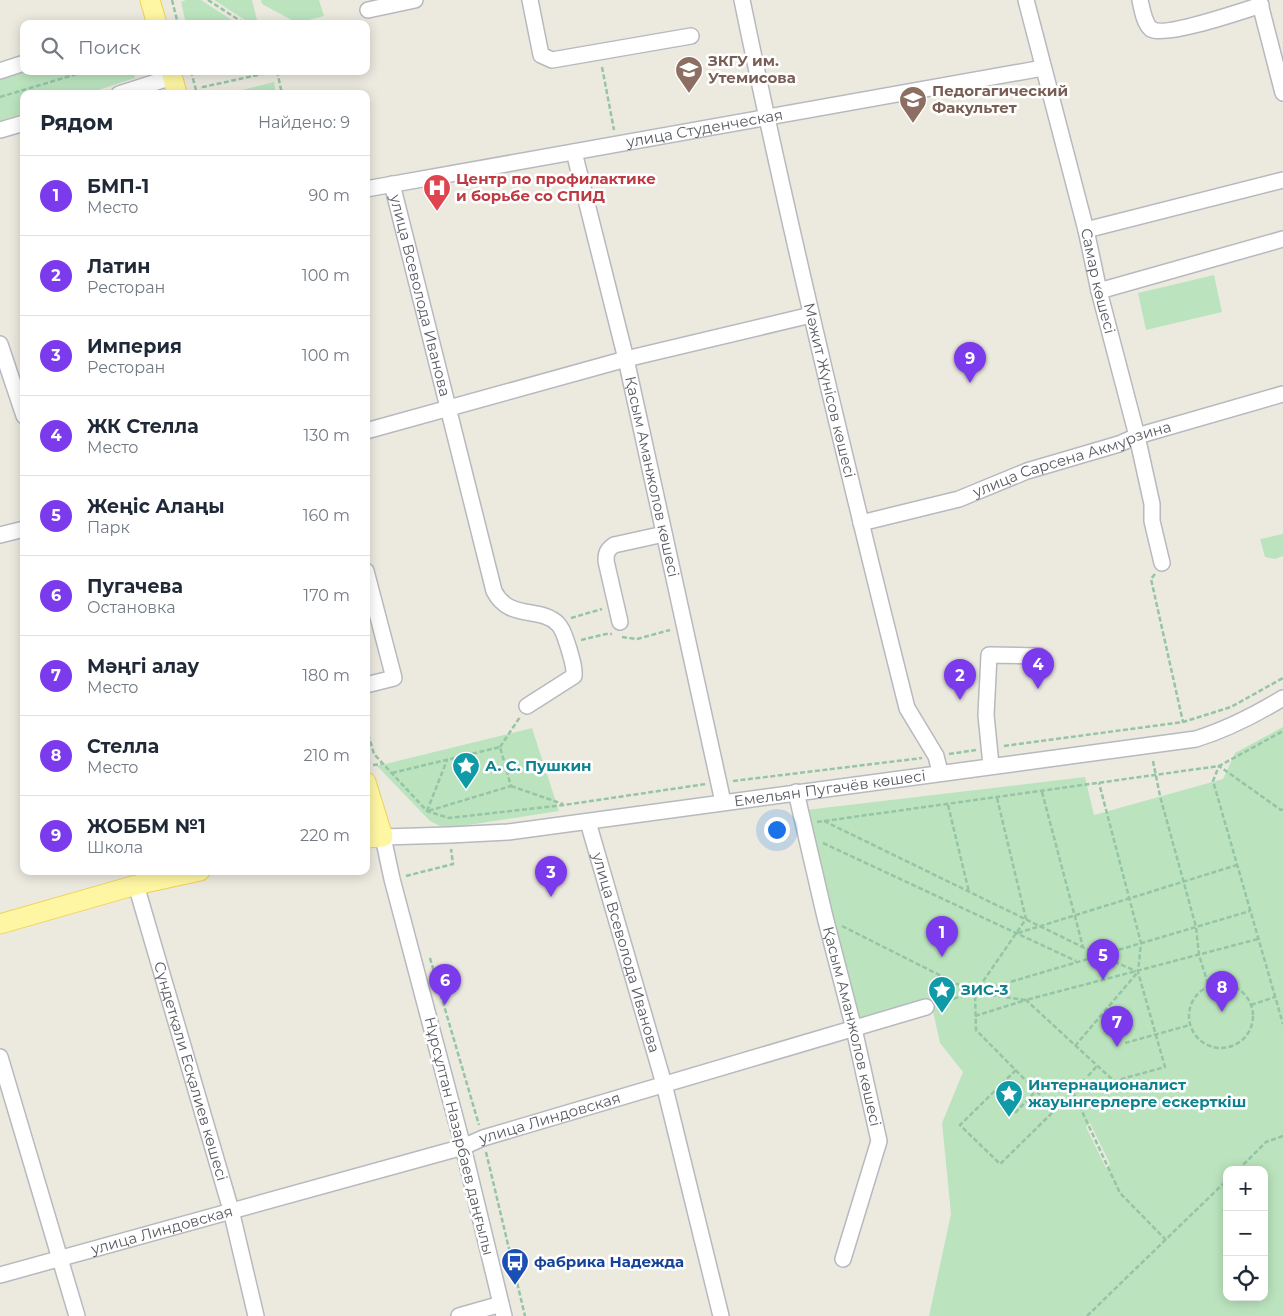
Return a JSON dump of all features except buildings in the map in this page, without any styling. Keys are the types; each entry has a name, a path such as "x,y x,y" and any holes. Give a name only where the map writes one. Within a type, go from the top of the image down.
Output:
{"main road":[{"path":"150,0 153,20"},
{"name":"Нұрсұлтан Назарбаев даңғылы","path":"370,774 375,837"},
{"path":"0,924 172,875"}],"street":[{"path":"368,10 415,0"},
{"path":"530,0 541,55 552,60 691,36"},
{"name":"Мәжит Жүнісов көшесі","path":"742,0 766,118 811,315 907,708 936,756 940,772"},
{"name":"Самар көшесі","path":"1026,0 1137,436 1152,504 1152,521 1162,563"},
{"path":"1140,0 1146,22 1151,29 1159,32 1174,31 1260,3 1283,93"},
{"path":"0,70 20,64"},
{"name":"улица Студенческая","path":"370,187 1043,68"},
{"path":"136,90 173,81"},
{"path":"0,130 20,124"},
{"name":"Қасым Аманжолов көшесі","path":"574,152 626,360 723,802"},
{"path":"1086,230 1283,180"},
{"name":"улица Всеволода Иванова","path":"392,184 494,591 498,598 507,606 548,618 555,622"},
{"path":"1100,291 1283,239"},
{"path":"370,430 626,360 811,315"},
{"path":"0,344 20,404"},
{"name":"улица Сарсена Акмурзина","path":"861,524 959,499 1026,471 1119,444 1137,436 1283,394"},
{"path":"0,535 20,530"},
{"path":"620,622 606,561 608,549 614,545 664,534"},
{"path":"370,586 394,678 370,684"},
{"path":"527,706 574,676 565,636 555,622"},
{"path":"991,766 986,715 989,655 1039,656"},
{"name":"Емельян Пугачёв көшесі","path":"375,837 450,836 508,832 940,772 1196,739 1217,733 1251,718 1283,698"},
{"name":"Қасым Аманжолов көшесі","path":"796,792 879,1140 843,1259"},
{"name":"улица Всеволода Иванова","path":"588,822 664,1084 721,1316"},
{"name":"Нұрсұлтан Назарбаев даңғылы","path":"375,837 392,879 463,1147 503,1310"},
{"name":"Сүндетқали Есқалиев көшесі","path":"136,885 231,1210 256,1316"},
{"name":"улица Линдовская","path":"0,1275 463,1147 483,1138 926,1007"},
{"path":"0,1057 77,1316"},
{"path":"459,1316 503,1310"}],"path":[{"path":"172,0 177,20"},
{"path":"208,0 239,20"},
{"path":"600,53 616,144"},
{"path":"23,90 74,75"},
{"path":"192,75 197,90"},
{"path":"201,90 203,88 259,75"},
{"path":"277,75 281,90"},
{"path":"0,97 20,91"},
{"path":"1162,563 1151,579 1183,722"},
{"path":"555,622 616,606"},
{"path":"370,740 374,754 427,812 448,818 564,805 719,782 936,756 1183,722 1231,707 1283,678"},
{"path":"392,774 500,747 527,706"},
{"path":"805,830 824,821 1219,766 1283,731"},
{"path":"500,747 511,786"},
{"path":"427,812 446,760"},
{"path":"1153,761 1196,927 1199,955 1209,986"},
{"path":"370,774 382,764"},
{"path":"1219,766 1283,810"},
{"path":"1219,766 1213,781 1283,1024"},
{"path":"826,917 974,993 1026,1000 1114,1081 1165,1067 1138,972 1141,943 1099,783"},
{"path":"427,812 511,786 564,805"},
{"path":"1042,792 1083,946"},
{"path":"997,798 1026,919 974,993 976,1030 1056,1110"},
{"path":"948,805 969,892"},
{"path":"824,821 1099,955 1138,972"},
{"path":"805,830 1078,962"},
{"path":"406,876 453,864 450,847"},
{"path":"1016,933 1237,865"},
{"path":"926,1007 1250,911"},
{"path":"975,1016 1026,1000 1138,972 1258,938"},
{"path":"428,951 483,1138 525,1316"},
{"path":"1075,1046 1138,972"},
{"path":"1222,984 1232,986 1242,992 1251,1005 1252,1015 1249,1030 1243,1038 1230,1046 1220,1048 1206,1044 1194,1034 1190,1025 1189,1014 1191,1004 1197,994 1209,986 1222,984"},
{"path":"1251,1005 1275,996"},
{"path":"1125,1043 1190,1025"},
{"path":"1088,1076 1097,1066"},
{"path":"1016,1070 960,1125 1000,1164 1085,1079"},
{"path":"1015,1113 1036,1091"},
{"path":"1073,1092 1120,1193 1166,1240"},
{"path":"1242,1166 1266,1142 1283,1136"},
{"path":"1087,1316 1223,1184"}],"green space":[{"path":"201,0 232,20 185,20 181,2"},
{"path":"214,0 252,0 257,20 245,20"},
{"path":"261,0 319,0 324,16 309,20 291,20 262,4"},
{"path":"20,70 20,75 134,75 135,78 98,90 20,90 20,114 0,121 0,77"},
{"path":"274,82 275,90 243,90"},
{"path":"1214,275 1222,312 1146,330 1138,293"},
{"path":"1283,534 1283,556 1275,559 1265,557 1260,539"},
{"path":"1283,727 1283,1316 929,1316 951,1214 942,1123 963,1072 940,1043 930,998 859,1018 806,810 1085,777 1094,815 1223,779 1235,753","holes":["1090,1123 1110,1164 1106,1168 1086,1127"]},
{"path":"532,728 559,811 456,827 440,826 430,821 377,766"}],"place":[{"name":"ЗКГУ им. Утемисова","path":"689,94"},
{"name":"Педогагический Факультет","path":"913,124"},
{"name":"Центр по профилактике и борьбе со СПИД","path":"437,212"},
{"name":"ЖОББМ №1","path":"970,383"},
{"name":"ЖК Стелла","path":"1038,689"},
{"name":"Латин","path":"960,700"},
{"name":"А. С. Пушкин","path":"466,790"},
{"name":"Империя","path":"551,897"},
{"name":"БМП-1","path":"942,957"},
{"name":"Жеңіс Алаңы","path":"1103,980"},
{"name":"Пугачева","path":"445,1005"},
{"name":"Стелла","path":"1222,1012"},
{"name":"ЗИС-3","path":"942,1014"},
{"name":"Мәңгі алау","path":"1117,1047"},
{"name":"Интернационалист жауынгерлерге ескерткіш","path":"1009,1118"},
{"name":"фабрика Надежда","path":"515,1286"}]}
